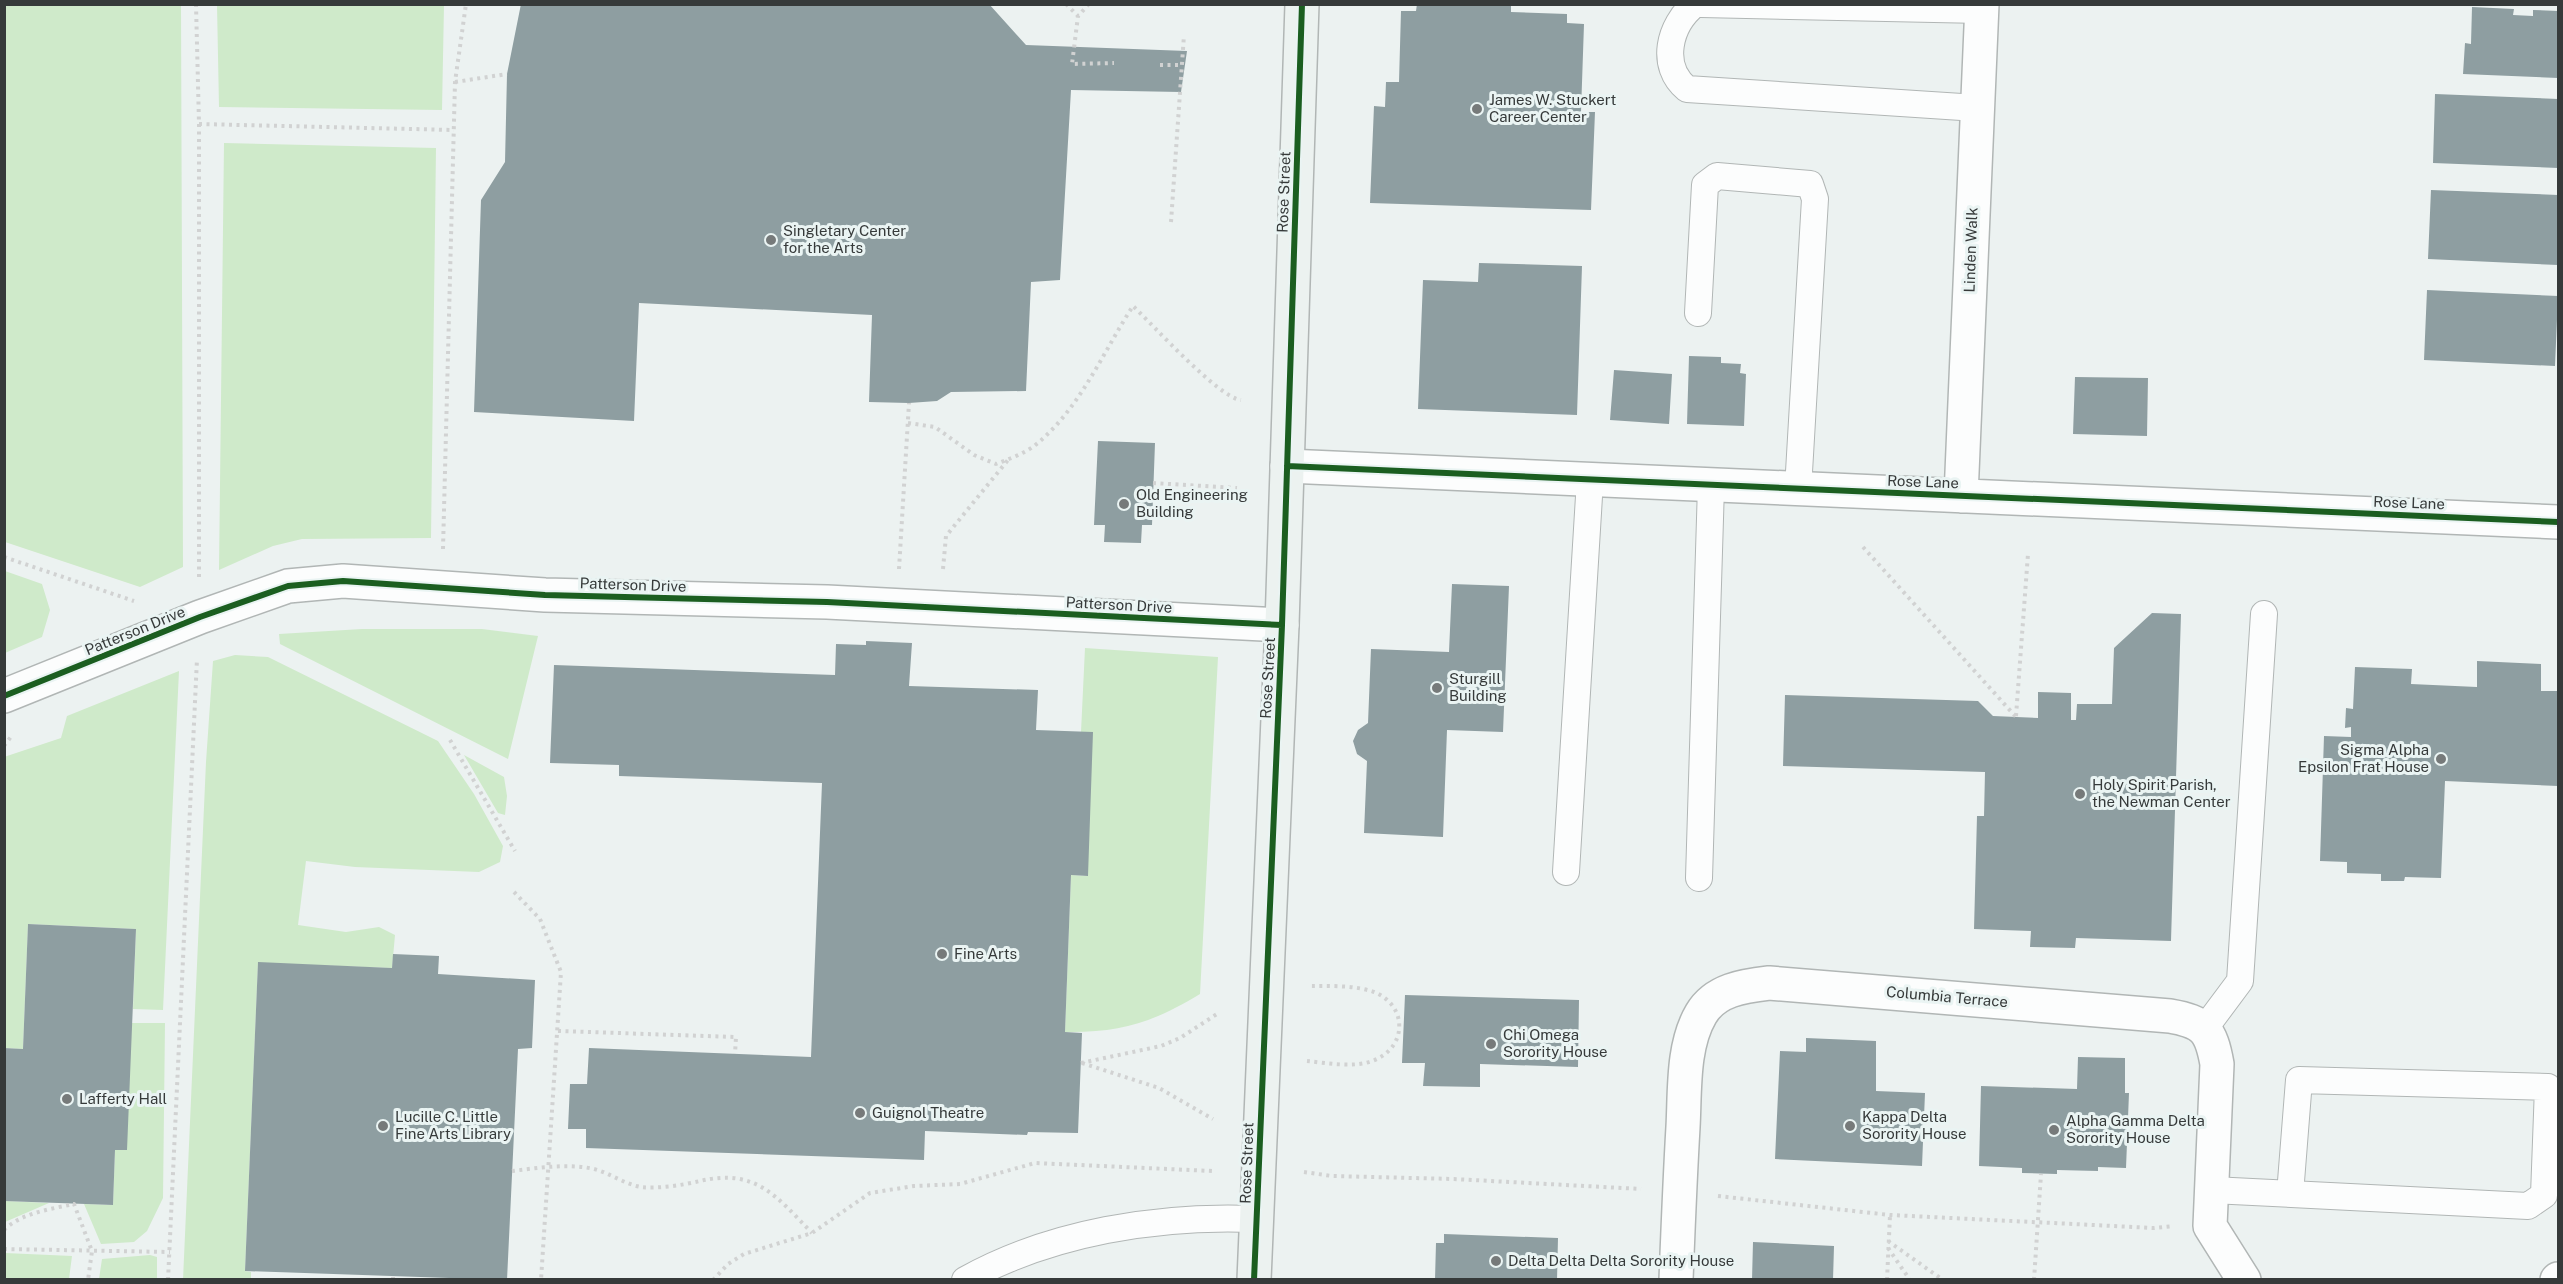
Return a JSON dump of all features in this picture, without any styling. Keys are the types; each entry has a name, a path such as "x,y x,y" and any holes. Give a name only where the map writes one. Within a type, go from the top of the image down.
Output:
{"street":[{"name":"Rose Street","path":"1254,1280 1282,625 1302,4"},
{"name":"Linden Walk","path":"1960,496 1982,8"},
{"name":"Rose Lane","path":"1287,466 2559,522"},
{"name":"Patterson Drive","path":"4,696 190,622 288,586 343,581 545,595 827,602 1282,625"},
{"name":"Columbia Terrace","path":"1676,1280 1686,1071 1692,1033 1701,1013 1722,993 1746,986 1781,984 2170,1016 2188,1019 2205,1028"},
{"path":"2205,1028 2214,1044 2217,1064 2210,1226 2244,1280"}],"lane":[{"path":"1695,4 1682,15 1674,30 1670,65 1676,80 1687,89 1977,108"},
{"path":"1701,4 1982,8"},
{"path":"1698,313 1706,186 1717,176 1810,184 1815,199 1798,489"},
{"path":"1566,872 1590,480"},
{"path":"1700,878 1711,486"},
{"path":"2205,1028 2240,981 2264,614"},
{"path":"2212,1190 2290,1194 2528,1206 2544,1195 2548,1087 2299,1080 2290,1194"},
{"path":"976,1276 1052,1244 1118,1228 1207,1217 1256,1219"}],"path":[{"path":"196,4 199,124 200,577"},
{"path":"443,553 455,82 466,4"},
{"path":"1066,4 1078,16"},
{"path":"1089,4 1078,16 1071,64 1114,63"},
{"path":"1171,222 1184,35"},
{"path":"1160,65 1182,64"},
{"path":"455,82 507,74"},
{"path":"199,124 454,130"},
{"path":"908,423 935,427 974,455 996,464 1009,459 1035,445 1061,418 1082,391 1133,306 1206,377 1233,400 1241,400"},
{"path":"899,576 909,403"},
{"path":"942,574 946,537 1009,459"},
{"path":"1153,483 1237,488"},
{"path":"1863,547 2016,717 2028,554"},
{"path":"4,557 137,602"},
{"path":"191,580 211,575"},
{"path":"168,1280 197,656"},
{"path":"450,740 515,850"},
{"path":"514,892 540,919 561,972 542,1280"},
{"path":"1307,1060 1343,1064 1371,1062 1387,1052 1403,1025 1384,998 1374,992 1356,988 1309,986"},
{"path":"1214,1119 1159,1088 1081,1063 1161,1046 1180,1038 1217,1014"},
{"path":"558,1031 736,1037 735,1054"},
{"path":"712,1280 728,1264 744,1254 812,1233 870,1193 914,1186 960,1184 1035,1163 1212,1171"},
{"path":"512,1171 549,1167 595,1169 617,1180 643,1187 686,1184 723,1175 743,1178 782,1202 812,1233"},
{"path":"1304,1172 1332,1176 1454,1179 1680,1191 1890,1215 1971,1220 2038,1221 2154,1228 2210,1226"},
{"path":"2034,1280 2041,1173"},
{"path":"4,1230 10,1224 41,1211 74,1204 92,1251 88,1280"},
{"path":"1887,1280 1890,1215"},
{"path":"1888,1241 1943,1280"},
{"path":"1888,1248 1910,1280"},
{"path":"4,1249 170,1252"}],"green space":[{"path":"5,4 181,5 183,567 140,587 5,542"},
{"path":"217,5 444,5 442,110 219,107"},
{"path":"224,143 436,148 431,538 302,539 273,546 219,570"},
{"path":"5,571 42,584 50,610 42,637 5,653"},
{"path":"362,629 482,629 538,636 508,759 280,644 279,634"},
{"path":"1085,648 1218,657 1200,994 1167,1012 1136,1024 1103,1030 1065,1032 1071,875 1087,876 1081,732"},
{"path":"235,655 268,657 438,741 474,794 503,846 500,862 479,872 355,867 306,861 298,925 346,932 379,927 395,935 392,968 258,963 245,1271 251,1272 251,1279 183,1280 206,762 213,661"},
{"path":"179,671 163,1010 133,1009 136,929 28,924 23,1049 5,1048 4,757 61,738 67,716"},
{"path":"464,755 504,777 507,796 505,815 498,813"},
{"path":"132,1023 165,1023 163,1198 147,1231 134,1242 101,1244 84,1204 113,1205 115,1150"},
{"path":"5,1201 49,1203 5,1222"},
{"path":"5,1253 72,1256 69,1279 5,1279"},
{"path":"150,1255 157,1257 157,1279 99,1279 102,1259"}],"building":[{"name":"Singletary Center for the Arts","path":"521,4 989,4 1026,45 1187,51 1181,92 1071,90 1060,280 1031,282 1026,391 951,392 937,401 869,402 872,315 639,303 634,421 474,412 481,200 505,162 507,74"},
{"name":"James W. Stuckert Career Center","path":"1417,4 1511,4 1511,12 1567,14 1567,23 1584,24 1581,112 1595,112 1591,210 1370,203 1374,106 1385,107 1386,82 1399,82 1401,11 1416,11"},
{"path":"2472,7 2514,9 2513,15 2533,16 2533,10 2558,11 2558,78 2463,74 2465,43 2471,44"},
{"path":"2435,94 2558,99 2558,168 2433,163"},
{"path":"2431,190 2558,195 2558,265 2428,259"},
{"path":"1479,263 1582,266 1577,415 1418,409 1423,280 1478,282"},
{"path":"2427,290 2558,296 2555,366 2424,360"},
{"path":"1689,356 1721,357 1721,363 1741,364 1740,373 1746,374 1744,426 1687,424"},
{"path":"1614,370 1672,374 1669,424 1610,420"},
{"path":"2075,377 2148,378 2147,436 2073,434"},
{"name":"Old Engineering Building","path":"1098,441 1155,443 1152,525 1142,525 1141,543 1104,542 1105,525 1094,525"},
{"name":"Sturgill Building","path":"1452,584 1509,586 1503,732 1447,730 1443,837 1364,833 1367,761 1357,754 1353,741 1358,730 1368,723 1371,649 1449,652"},
{"name":"Holy Spirit Parish, the Newman Center","path":"2152,613 2181,614 2171,941 2076,938 2075,948 2030,947 2031,931 1974,929 1977,816 1984,816 1985,772 1783,766 1785,695 1978,701 1993,716 2038,718 2038,692 2071,693 2071,720 2076,720 2077,704 2112,704 2114,648"},
{"name":"Fine Arts","path":"866,641 912,643 909,686 1038,690 1036,730 1093,732 1088,876 1071,875 1065,1032 1082,1033 1078,1133 1028,1132 1027,1135 925,1131 924,1160 586,1148 586,1129 568,1129 570,1084 587,1084 589,1048 811,1057 822,783 619,776 619,765 550,763 554,665 835,675 836,644 866,645"},
{"name":"Sigma Alpha Epsilon Frat House","path":"2477,661 2541,664 2541,691 2558,691 2558,786 2445,781 2441,878 2405,877 2404,881 2381,881 2381,874 2347,873 2347,862 2320,861 2324,736 2351,737 2351,727 2345,728 2346,708 2353,709 2355,667 2412,669 2411,684 2477,687"},
{"name":"Lafferty Hall","path":"28,924 136,929 127,1150 115,1150 113,1205 4,1201 4,1048 23,1049"},
{"name":"Lucille C. Little Fine Arts Library","path":"393,954 439,956 438,974 535,980 532,1048 518,1049 507,1280 245,1271 258,962 392,968"},
{"name":"Chi Omega Sorority House","path":"1405,995 1579,1000 1578,1067 1480,1064 1480,1087 1423,1086 1425,1063 1402,1063"},
{"name":"Kappa Delta Sorority House","path":"1806,1038 1876,1041 1876,1091 1925,1093 1922,1166 1775,1159 1780,1051 1806,1052"},
{"name":"Alpha Gamma Delta Sorority House","path":"2078,1057 2125,1058 2125,1093 2129,1093 2126,1168 2098,1167 2098,1171 2057,1170 2057,1174 2022,1173 2022,1168 1979,1166 1981,1086 2077,1089"},
{"name":"Delta Delta Delta Sorority House","path":"1444,1234 1558,1238 1557,1280 1435,1280 1436,1243 1444,1243"},
{"path":"1753,1242 1834,1246 1833,1280 1752,1280"}],"cycle path":[{"path":"1254,1280 1282,625 1302,4"},
{"path":"1287,466 2558,522"},
{"path":"4,696 200,617 288,586 343,581 545,595 827,602 1282,625"}],"place":[{"name":"James W. Stuckert Career Center","path":"1477,109"},
{"name":"Singletary Center for the Arts","path":"771,240"},
{"name":"Old Engineering Building","path":"1124,504"},
{"name":"Sturgill Building","path":"1437,688"},
{"name":"Sigma Alpha Epsilon Frat House","path":"2441,759"},
{"name":"Holy Spirit Parish, the Newman Center","path":"2080,794"},
{"name":"Fine Arts","path":"942,954"},
{"name":"Chi Omega Sorority House","path":"1491,1044"},
{"name":"Lafferty Hall","path":"67,1099"},
{"name":"Guignol Theatre","path":"860,1113"},
{"name":"Lucille C. Little Fine Arts Library","path":"383,1126"},
{"name":"Kappa Delta Sorority House","path":"1850,1126"},
{"name":"Alpha Gamma Delta Sorority House","path":"2054,1130"},
{"name":"Delta Delta Delta Sorority House","path":"1496,1261"}]}
